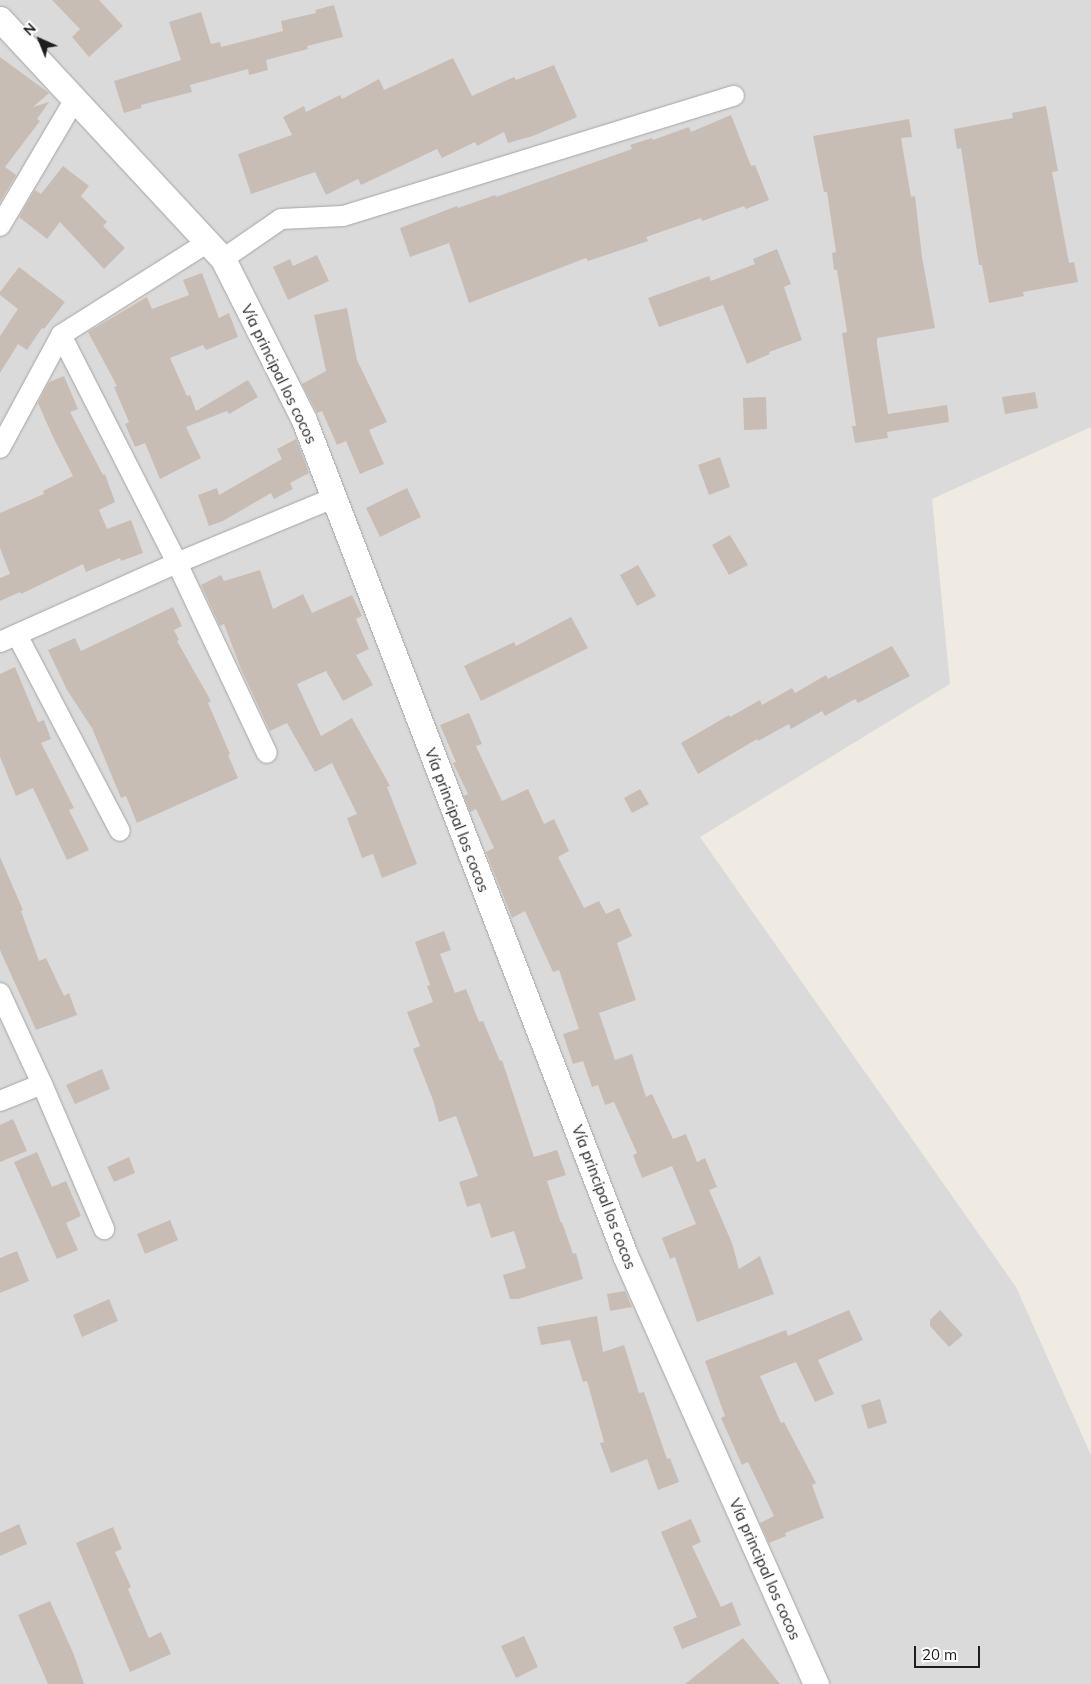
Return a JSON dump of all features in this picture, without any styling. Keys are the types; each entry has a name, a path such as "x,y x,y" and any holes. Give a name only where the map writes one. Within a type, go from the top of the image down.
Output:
{"street":[{"name":"Vía principal los cocos","path":"0,19 215,251 304,420 625,1255 812,1682"},
{"path":"0,448 61,335 215,251 281,219 343,216 734,96"},
{"path":"0,226 74,99"},
{"path":"61,335 177,563 267,753"},
{"path":"120,830 8,639 177,563 333,498"},
{"path":"0,993 42,1084 104,1229"},
{"path":"0,1100 42,1084"}],"shaded area":[{"path":"0,0 1091,0 1091,427 932,499 950,684 700,837 1016,1287 1091,1455 1091,1684 0,1684"}],"building":[{"path":"52,0 99,0 123,26 89,57 72,37 80,29"},
{"path":"334,5 343,37 307,46 308,49 266,60 268,70 249,75 248,69 190,85 192,92 141,105 141,108 124,113 114,81 181,60 169,22 201,12 211,44 220,42 221,47 283,31 281,21 316,13 315,10"},
{"path":"0,57 49,93 33,107 49,102 37,119 40,121 5,167 16,175 0,202"},
{"path":"453,58 472,96 514,77 516,80 554,65 577,117 533,136 508,143 504,132 477,146 475,142 442,158 437,149 361,185 358,179 326,195 315,172 251,194 238,154 292,135 283,117 304,106 306,112 340,95 342,99 379,79 384,90"},
{"path":"1046,106 1058,171 1052,172 1069,263 1074,262 1078,282 1023,292 1024,296 989,303 982,265 979,265 961,148 957,149 954,129 1013,118 1012,113"},
{"path":"731,115 751,166 755,165 769,200 746,209 744,206 702,221 701,218 646,237 648,241 588,261 586,258 469,303 449,243 410,257 400,228 457,206 458,208 495,195 496,197 632,149 630,145 652,138 653,140 689,127 691,132"},
{"path":"909,119 912,137 901,138 911,197 915,196 922,257 935,328 877,338 877,344 888,414 947,405 949,422 887,432 888,438 855,443 852,426 856,426 842,333 847,332 837,270 834,270 832,253 836,252 827,192 824,192 813,136"},
{"path":"63,166 89,186 81,196 107,222 103,226 125,248 104,269 60,222 47,239 19,217 35,190 41,194"},
{"path":"777,249 791,284 784,287 802,340 769,352 770,354 747,364 723,305 659,327 648,298 709,276 711,281 755,264 753,259"},
{"path":"317,255 329,281 288,300 273,267 290,259 293,266"},
{"path":"19,267 65,302 44,329 42,328 27,350 18,344 0,373 0,336 18,309 0,295 0,292"},
{"path":"202,273 219,318 229,313 238,337 206,350 203,345 170,358 187,396 190,395 196,411 248,380 258,397 229,414 227,411 186,427 201,458 160,479 145,443 135,447 125,424 129,422 114,387 117,386 88,332 147,297 152,309 189,295 183,280"},
{"path":"347,308 357,360 387,422 369,430 384,464 360,474 346,441 337,445 322,411 317,413 302,384 326,371 314,315"},
{"path":"64,376 78,409 70,412 103,475 105,474 115,502 99,510 107,529 131,520 143,553 121,561 120,558 86,572 83,564 21,594 20,592 0,601 0,578 10,574 0,548 0,513 44,494 43,491 73,476 38,403 49,382"},
{"path":"1035,392 1038,408 1005,414 1002,397"},
{"path":"766,397 767,429 744,430 743,398"},
{"path":"296,439 309,473 290,483 293,489 274,499 271,493 223,521 209,526 198,495 217,488 219,495 282,459 277,449"},
{"path":"720,457 730,487 709,495 698,465"},
{"path":"407,488 421,517 380,537 366,508"},
{"path":"730,535 748,565 729,575 712,545"},
{"path":"638,565 656,596 637,606 620,575"},
{"path":"260,570 273,609 303,594 312,613 352,595 362,616 356,619 369,649 356,655 373,685 343,701 326,671 297,684 321,736 352,718 390,786 387,787 417,864 382,878 373,854 362,858 347,818 357,814 332,763 315,772 287,723 270,731 241,669 224,624 220,626 201,585 221,575 224,581"},
{"path":"173,607 182,626 174,630 179,640 177,641 211,701 208,703 238,778 137,823 126,796 121,798 92,728 67,690 48,650 75,638 81,651"},
{"path":"571,617 588,648 481,701 464,666 514,642 516,646"},
{"path":"892,646 910,676 858,703 855,699 825,716 822,711 791,729 789,724 758,741 757,739 698,774 681,743 729,715 730,717 760,700 762,705 792,688 795,693 826,675 828,679"},
{"path":"15,667 38,722 44,720 51,739 41,743 74,808 69,810 89,850 67,860 33,788 16,796 0,757 0,674"},
{"path":"469,713 482,744 476,746 502,801 528,789 544,824 554,819 569,851 558,857 584,908 599,901 606,914 619,908 632,936 617,943 636,1000 599,1013 615,1060 632,1054 646,1097 652,1094 673,1139 686,1134 697,1162 705,1158 717,1187 709,1190 732,1243 739,1269 760,1256 774,1294 697,1322 675,1257 670,1259 662,1238 696,1224 672,1166 642,1178 633,1155 637,1153 614,1102 605,1105 598,1085 592,1087 583,1061 573,1064 563,1034 579,1029 559,970 553,972 525,911 512,918 486,852 494,848 476,809 470,812 464,796 468,794 453,763 456,762 440,725"},
{"path":"640,789 649,804 632,813 624,798"},
{"path":"0,857 23,910 21,911 39,961 46,958 64,996 69,993 77,1015 36,1030 0,950"},
{"path":"444,931 451,950 440,954 455,993 466,989 479,1022 483,1021 500,1061 502,1060 534,1157 557,1150 566,1175 547,1181 573,1254 576,1253 583,1279 518,1299 510,1299 503,1275 526,1268 514,1231 491,1238 480,1203 467,1207 459,1182 478,1176 456,1116 439,1122 433,1100 413,1049 420,1046 407,1012 433,1002 427,986 430,985 415,942"},
{"path":"102,1069 110,1089 75,1104 66,1085"},
{"path":"13,1119 27,1151 0,1162 0,1125"},
{"path":"37,1152 52,1187 66,1181 81,1216 66,1223 78,1250 57,1259 14,1162"},
{"path":"129,1157 135,1173 114,1182 107,1167"},
{"path":"170,1220 178,1240 145,1254 137,1234"},
{"path":"17,1251 29,1281 0,1293 0,1258"},
{"path":"625,1291 632,1307 610,1311 607,1294"},
{"path":"109,1299 118,1321 82,1337 73,1315"},
{"path":"849,1310 863,1340 818,1360 834,1394 815,1402 796,1362 760,1376 781,1423 784,1422 816,1483 812,1485 824,1518 785,1533 786,1536 769,1543 760,1523 774,1516 748,1462 742,1465 721,1418 725,1416 705,1361 786,1330 788,1336"},
{"path":"940,1310 963,1335 949,1347 930,1326 930,1320"},
{"path":"597,1316 603,1352 624,1345 639,1393 644,1392 667,1459 670,1458 679,1482 658,1490 647,1459 611,1473 600,1443 604,1442 587,1381 583,1382 570,1340 541,1345 537,1327"},
{"path":"880,1399 887,1423 868,1429 861,1405"},
{"path":"691,1519 701,1542 692,1546 721,1607 732,1602 741,1625 682,1649 673,1627 697,1617 661,1532"},
{"path":"19,1524 27,1544 0,1556 0,1533"},
{"path":"113,1527 122,1549 115,1552 131,1587 128,1589 149,1638 161,1632 171,1654 130,1672 76,1543"},
{"path":"50,1601 74,1655 84,1684 48,1684 18,1615"},
{"path":"524,1636 538,1667 516,1678 501,1646"},
{"path":"743,1638 780,1684 685,1684"}]}
